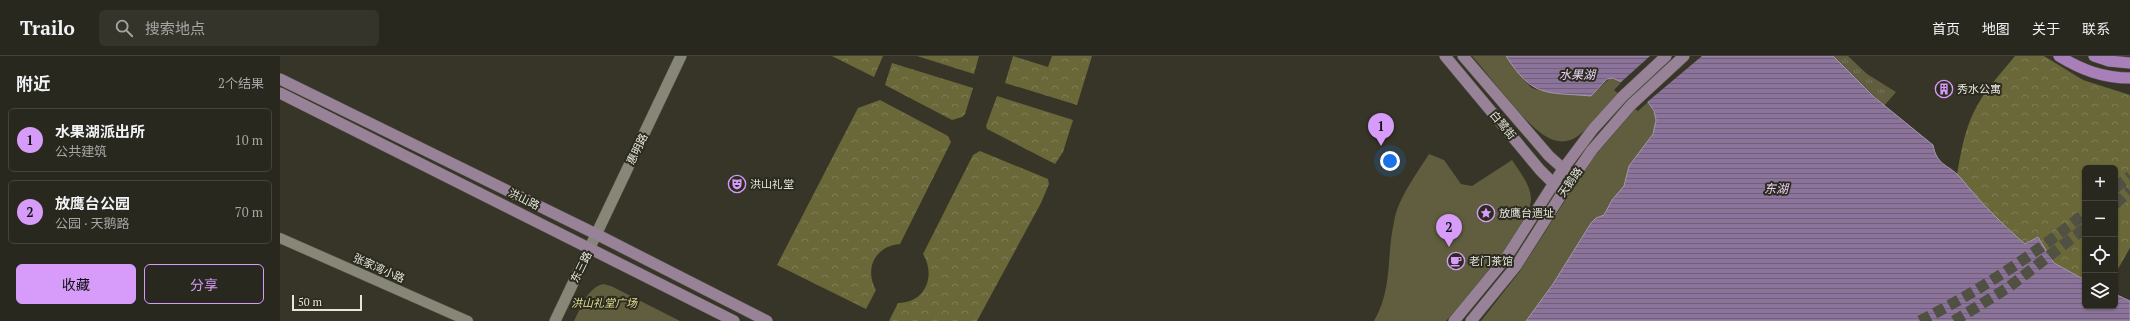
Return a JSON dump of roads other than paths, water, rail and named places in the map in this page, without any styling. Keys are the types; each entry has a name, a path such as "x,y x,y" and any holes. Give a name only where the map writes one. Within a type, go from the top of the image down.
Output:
{"main road":[{"name":"白鹭街","path":"1445,56 1553,184 1563,192"},
{"name":"白鹭街","path":"1463,56 1549,156 1572,178"},
{"name":"天鹅路","path":"1454,321 1506,258 1526,230 1563,169 1593,129 1622,97 1666,56"},
{"name":"天鹅路","path":"1471,321 1516,266 1572,178 1631,105 1684,56"},
{"path":"2060,56 2090,72 2112,77 2130,78"},
{"path":"2094,56 2109,61 2130,63"},
{"name":"洪山路","path":"280,79 596,234 768,321"},
{"name":"洪山路","path":"280,92 734,321"}],"street":[{"name":"惠明路","path":"596,234 679,59"},
{"name":"东三路","path":"554,321 596,234"},
{"name":"张家湾小路","path":"280,238 468,321"}],"water":[{"name":"东湖","path":"1506,56 1833,56 1874,97 1933,145 1940,161 1956,173 1991,212 2025,244 2038,237 2054,263 2082,278 2082,309 2118,309 2118,295 2130,301 2130,321 1526,321 1553,284 1591,223 1596,218 1604,215 1612,200 1624,186 1629,166 1653,134 1656,120 1654,111 1648,102 1622,82 1612,78 1607,79 1591,96 1562,94 1551,93 1533,86 1516,70"}],"tunnel":[{"path":"2118,186 2130,176"},
{"path":"2118,201 2130,191"},
{"path":"1920,321 2006,272 2082,215"},
{"path":"1954,321 2009,287 2082,230"}],"place":[{"name":"秀水公寓","path":"1944,89"},
{"name":"水果湖派出所","path":"1381,146"},
{"name":"洪山礼堂","path":"737,184"},
{"name":"放鹰台遗址","path":"1486,213"},
{"name":"放鹰台公园","path":"1449,247"},
{"name":"老门茶馆","path":"1456,261"}],"water label":[{"name":"水果湖","path":"1577,75"}],"park label":[{"name":"洪山礼堂广场","path":"604,303"}]}
